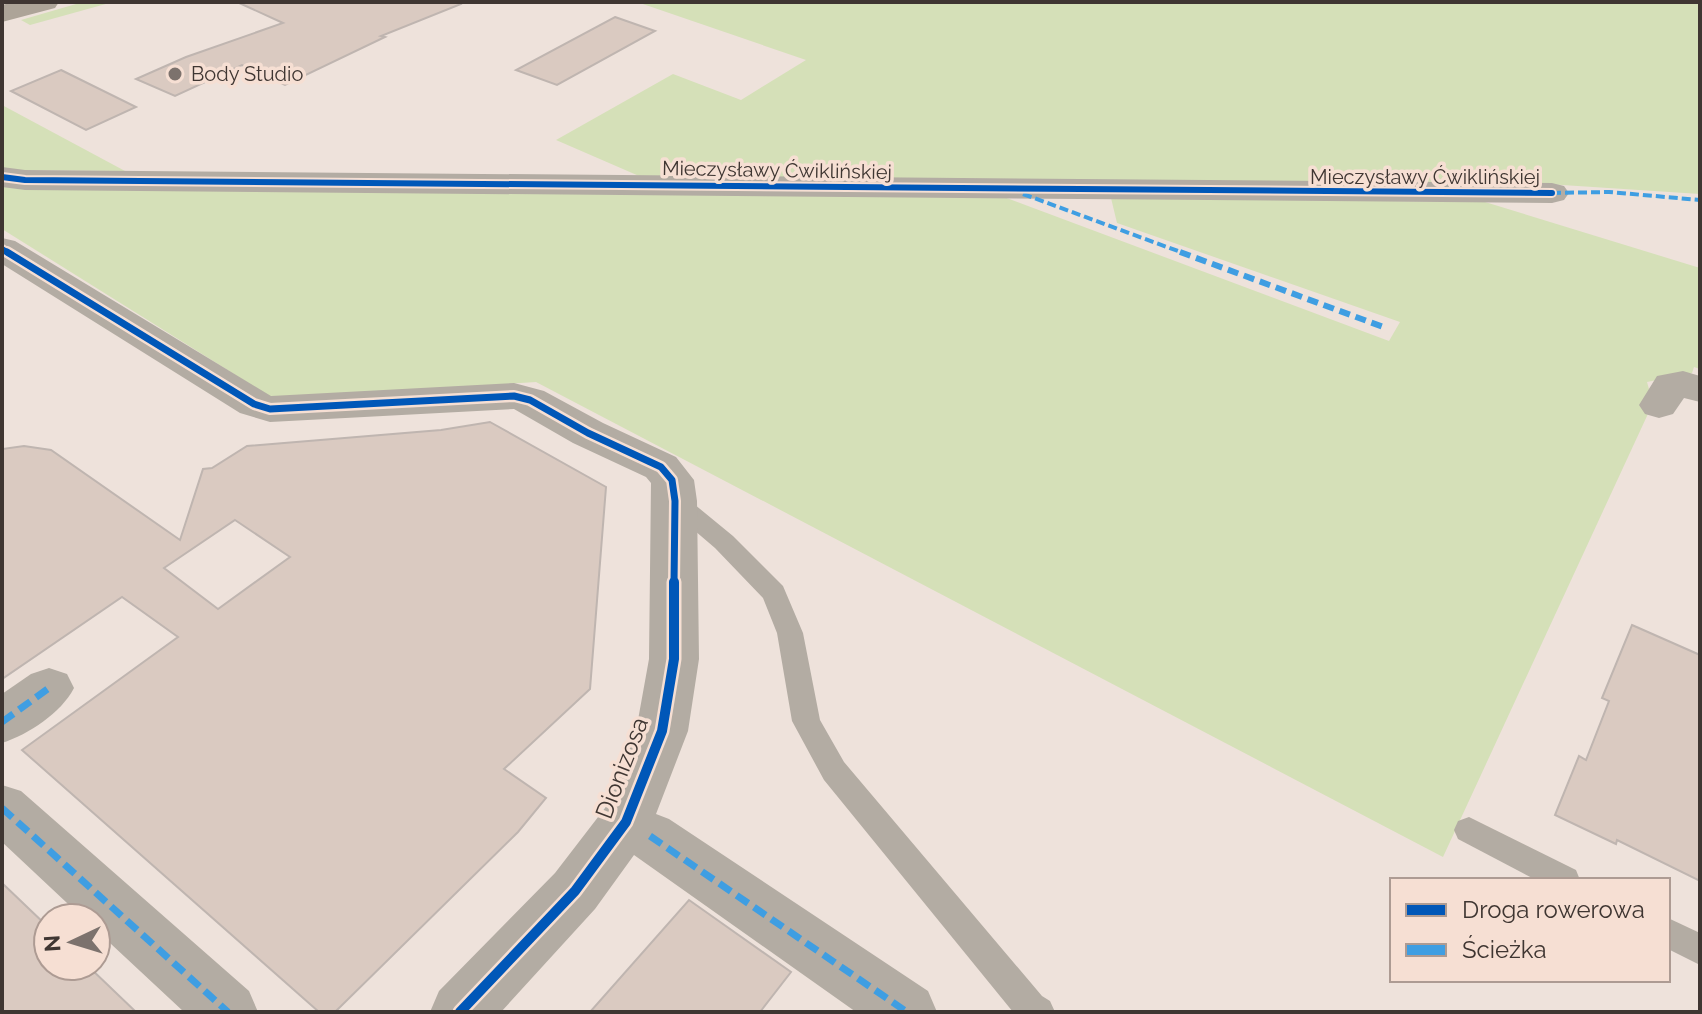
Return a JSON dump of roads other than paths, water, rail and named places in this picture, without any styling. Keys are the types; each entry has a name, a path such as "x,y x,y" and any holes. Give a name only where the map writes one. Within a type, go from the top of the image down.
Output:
{"main road":[{"path":"2,14 45,2"}],"street":[{"name":"Mieczysławy Ćwiklińskiej","path":"2,177 25,180 1552,193"},
{"path":"2,249 254,404 270,409 514,396 530,400 588,433 661,467 674,490"},
{"path":"1659,405 1671,385 1683,384 1700,389"},
{"name":"Dionizosa","path":"460,1012 575,891 626,822 662,731 674,659 674,490"},
{"path":"2,722 49,688"},
{"path":"2,808 228,1012"},
{"path":"650,836 907,1012"}],"lane":[{"path":"674,490 774,593 790,633 806,721 834,771 1030,1007 1038,1012"},
{"path":"1469,830 1561,878"},
{"path":"1670,934 1700,950"}],"place":[{"name":"Body Studio","path":"175,74"}]}
